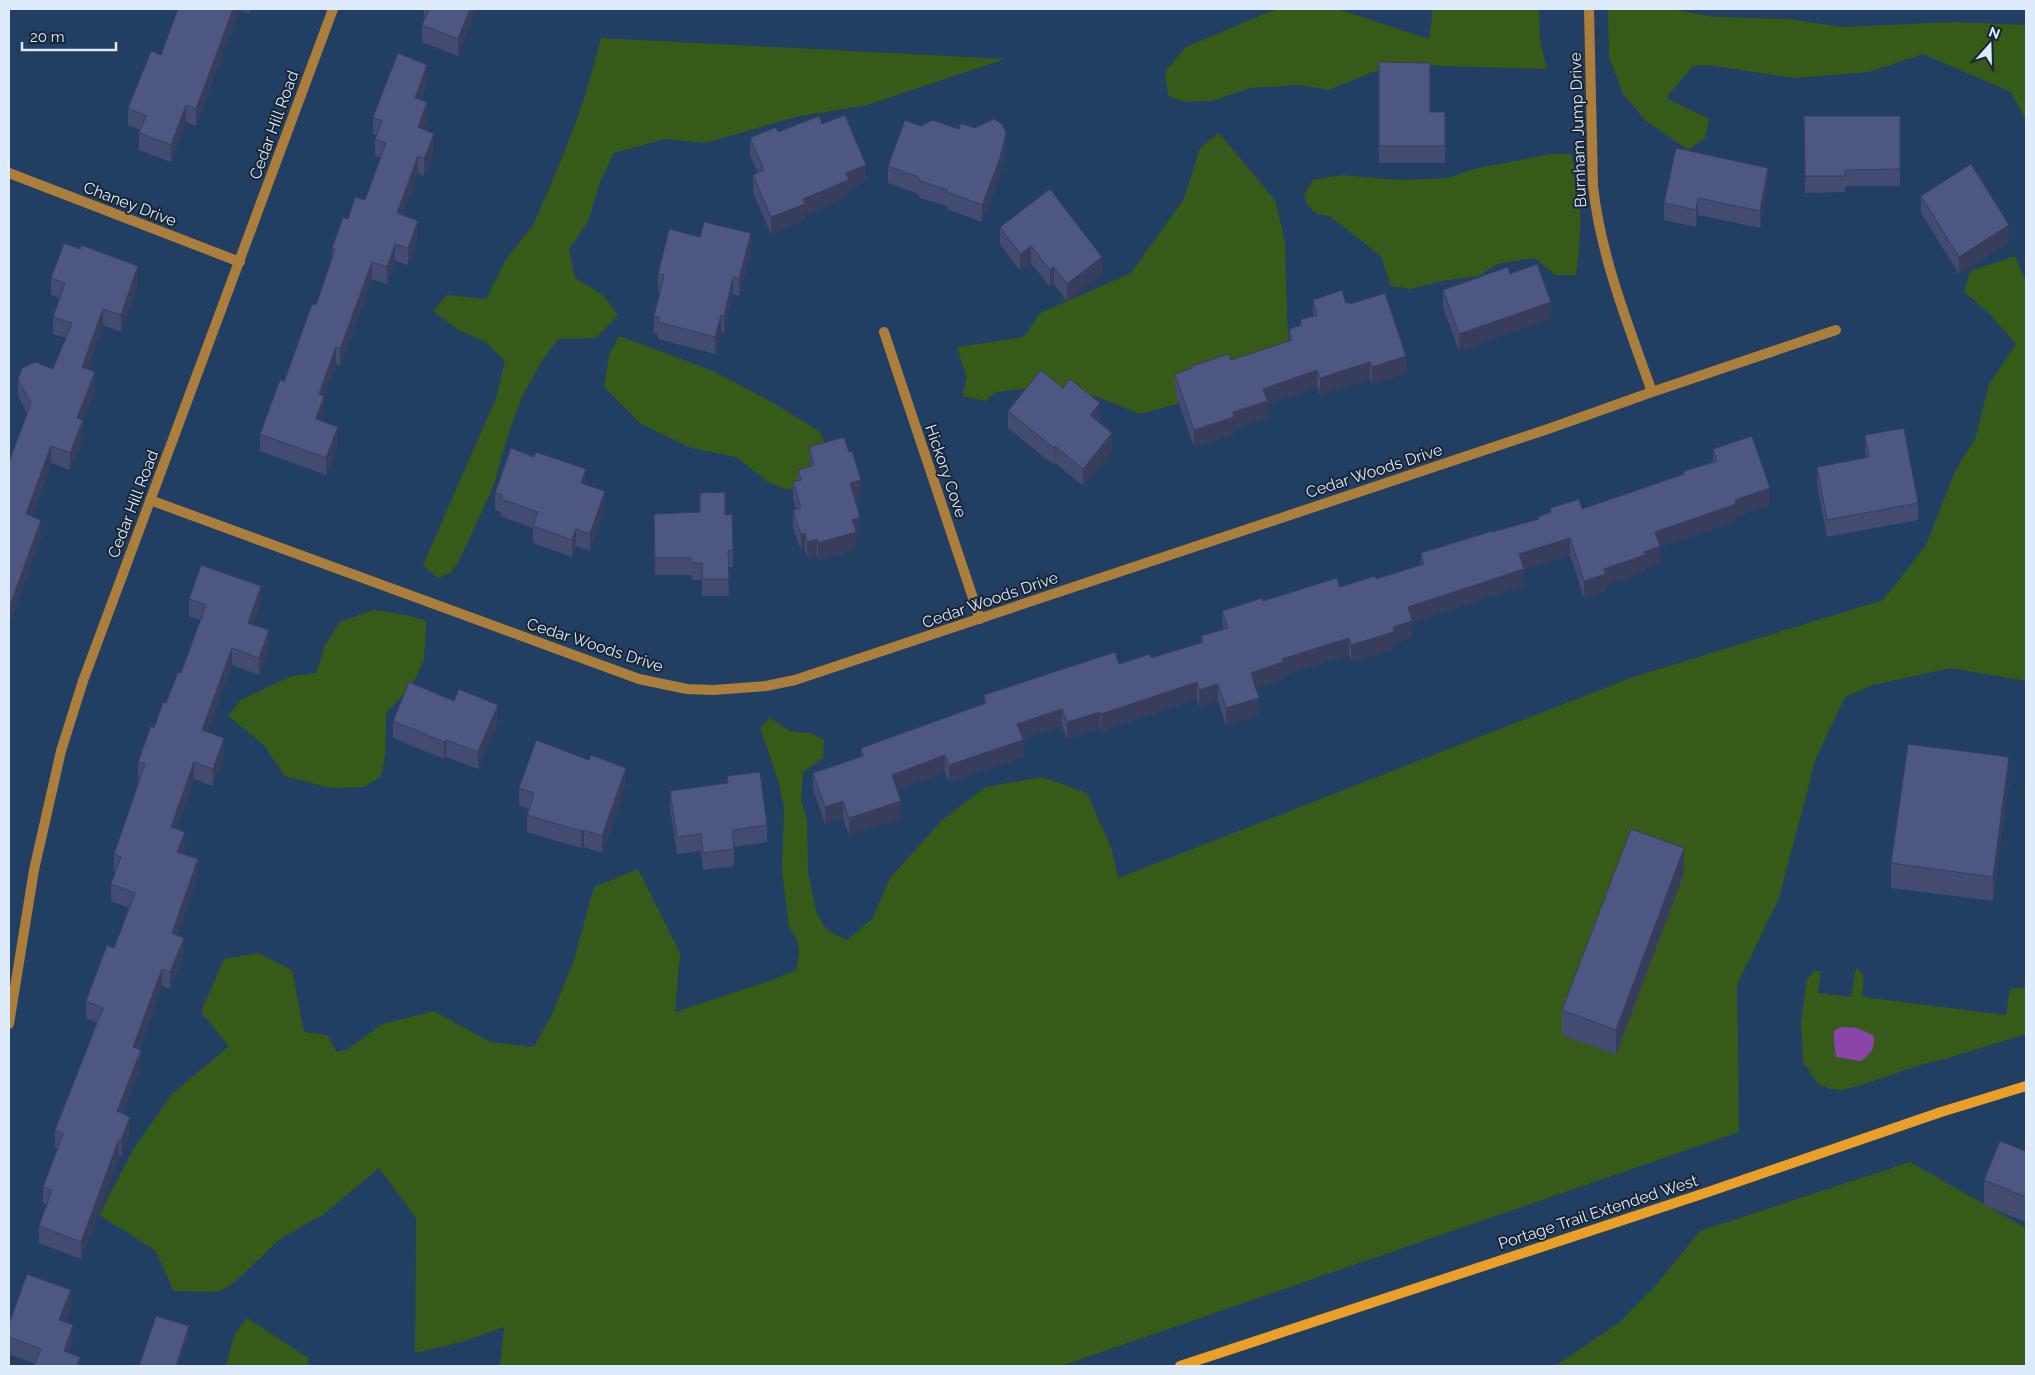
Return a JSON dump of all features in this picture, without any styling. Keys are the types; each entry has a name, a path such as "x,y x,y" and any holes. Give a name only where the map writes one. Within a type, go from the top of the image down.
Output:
{"main road":[{"name":"Portage Trail Extended West","path":"1180,1366 1708,1192 1941,1112 2026,1086"}],"street":[{"name":"Cedar Hill Road","path":"9,1024 34,870 61,751 83,681 333,9"},
{"name":"Burnham Jump Drive","path":"1589,9 1593,186 1596,213 1616,290 1652,392"},
{"name":"Chaney Drive","path":"9,173 240,262"},
{"name":"Cedar Woods Drive","path":"150,500 593,664 639,679 687,689 739,689 795,680 980,620 1540,432 1836,330"},
{"name":"Hickory Cove","path":"884,332 980,620"}],"green space":[{"path":"1283,9 1334,9 1344,11 1429,39 1433,9 1539,9 1540,40 1547,69 1412,65 1373,72 1329,90 1300,85 1250,88 1212,101 1186,102 1168,96 1165,72 1186,47 1271,11"},
{"path":"1608,9 1670,9 1714,17 1788,19 1843,27 1954,22 2026,25 2026,120 2011,92 1923,54 1869,72 1794,78 1708,65 1693,66 1666,98 1709,119 1705,138 1688,150 1646,121 1623,94 1609,57"},
{"path":"601,38 1005,59 867,105 795,117 705,143 665,139 614,153 600,182 588,222 569,249 575,278 603,295 618,315 596,338 558,339 543,359 522,397 508,435 494,485 462,555 452,572 438,578 423,565 496,398 505,361 484,341 460,331 433,311 447,295 486,299 506,259 533,225 565,151 585,96"},
{"path":"1219,133 1275,200 1285,242 1288,342 1188,401 1140,414 1098,397 1041,387 996,392 985,401 962,396 967,379 957,347 1024,337 1040,313 1131,273 1184,199 1200,148"},
{"path":"1550,154 1571,154 1575,171 1580,214 1576,275 1556,275 1534,258 1497,264 1479,276 1441,281 1411,289 1391,286 1381,256 1329,216 1317,214 1308,206 1304,195 1313,180 1341,175 1399,180 1448,178 1474,169"},
{"path":"2015,256 2026,282 2026,681 1951,668 1873,685 1845,697 1816,758 1779,898 1737,985 1739,1132 1061,1366 500,1366 504,1327 465,1341 415,1353 416,1218 379,1168 324,1214 280,1239 236,1281 219,1292 174,1291 155,1250 99,1215 134,1148 172,1094 229,1046 201,1012 224,959 257,953 292,970 304,1032 327,1035 337,1052 348,1049 382,1024 434,1011 490,1042 534,1047 553,1012 573,963 594,887 638,869 680,953 675,1012 769,981 796,970 799,948 789,928 782,870 784,808 778,780 760,728 770,718 790,731 810,733 824,740 823,758 803,772 801,800 807,820 808,871 816,911 824,926 834,934 847,940 872,919 890,878 943,819 986,787 1042,777 1087,793 1112,850 1118,878 1633,677 1883,600 1926,545 1956,469 1975,439 1989,384 2016,344 1987,311 1964,292 1970,271"},
{"path":"619,336 713,371 770,401 819,431 826,445 812,476 788,490 768,482 736,457 691,448 641,424 604,387 609,355"},
{"path":"373,610 407,615 426,621 424,661 410,688 386,713 385,756 381,776 364,787 330,788 285,776 264,745 228,716 241,700 292,676 316,673 325,645 340,622"},
{"path":"1856,968 1862,973 1864,980 1862,997 2006,1015 2010,989 2026,987 2026,1034 1923,1064 1855,1087 1841,1090 1819,1085 1803,1062 1801,1022 1807,979 1814,971 1821,971 1818,993 1851,997"},
{"path":"1910,1162 2026,1228 2026,1366 1555,1366 1620,1322 1656,1285 1700,1231"},
{"path":"247,1318 308,1358 308,1366 226,1366 234,1335"}],"shaded area":[{"path":"1841,1027 1858,1028 1874,1036 1872,1050 1861,1061 1836,1057 1834,1031"}],"building":[{"path":"178,9 233,9 196,109 186,105 171,145 139,133 146,116 128,108 151,51 161,55"},
{"path":"429,9 470,9 458,39 422,25"},
{"path":"398,53 427,65 415,98 427,102 418,127 434,134 424,159 418,156 397,213 418,221 408,248 395,244 387,267 372,262 340,349 336,347 319,394 324,396 316,419 338,427 326,458 260,434 280,380 284,382 312,304 316,305 335,249 332,248 343,217 348,219 355,197 365,200 386,143 375,139 382,121 373,117"},
{"path":"1379,62 1430,63 1430,112 1445,112 1445,146 1379,146"},
{"path":"845,115 866,165 846,173 849,180 803,199 805,204 771,217 753,175 764,170 750,138 776,127 778,132 819,116 822,124"},
{"path":"1804,116 1900,116 1900,169 1845,170 1845,176 1805,176"},
{"path":"994,119 1002,124 1006,132 1000,158 982,205 947,192 948,190 920,181 918,177 888,166 905,120 921,126 932,120 959,129 961,123 974,128"},
{"path":"1676,148 1768,168 1760,211 1698,198 1696,210 1664,203"},
{"path":"1971,164 2009,225 1959,257 1921,196"},
{"path":"1050,189 1102,257 1067,284 1054,267 1050,270 1031,246 1020,254 1000,227"},
{"path":"704,222 751,233 739,279 733,277 724,316 721,315 715,337 658,322 659,317 654,316 664,275 658,274 669,229 700,237"},
{"path":"64,243 80,249 81,245 138,266 121,315 103,309 82,367 95,372 77,418 83,420 70,453 51,446 26,514 41,520 9,608 9,462 31,403 18,379 22,368 35,362 53,369 72,323 53,317 65,283 51,278"},
{"path":"1537,264 1551,302 1459,334 1443,290 1508,267 1510,274"},
{"path":"1342,290 1346,303 1350,302 1350,304 1385,293 1406,356 1372,367 1370,362 1320,378 1317,370 1263,389 1268,401 1233,412 1234,417 1194,430 1175,374 1192,368 1192,366 1229,354 1231,360 1292,340 1289,329 1302,325 1300,320 1317,315 1313,300"},
{"path":"1041,370 1063,388 1070,379 1100,403 1090,415 1112,433 1083,469 1008,411"},
{"path":"1904,428 1918,503 1827,520 1817,467 1869,457 1865,435"},
{"path":"1752,436 1770,488 1735,500 1736,504 1655,532 1660,546 1644,552 1645,555 1604,569 1606,574 1584,581 1570,538 1519,554 1524,569 1408,607 1412,621 1393,627 1394,632 1351,645 1349,638 1282,659 1283,662 1251,673 1259,698 1226,708 1218,684 1199,690 1197,682 1101,714 1100,712 1067,722 1062,709 1017,724 1023,740 949,765 945,755 892,775 901,801 849,818 843,801 825,807 813,773 863,756 861,748 986,703 984,695 1115,652 1119,664 1150,654 1151,658 1203,642 1201,636 1228,628 1222,611 1262,598 1263,601 1337,578 1340,587 1375,576 1376,579 1424,564 1421,553 1539,519 1538,517 1551,512 1550,508 1579,499 1582,509 1684,474 1684,471 1717,461 1713,449"},
{"path":"844,437 849,452 852,451 861,480 850,483 860,517 852,520 856,532 818,543 817,539 807,542 805,533 801,535 793,510 801,508 793,482 801,480 798,470 814,465 809,447"},
{"path":"511,448 534,457 536,452 586,469 581,483 605,491 590,534 576,529 572,540 533,526 538,512 501,499 502,495 495,493"},
{"path":"725,492 725,515 732,514 733,550 728,551 729,579 702,579 702,563 692,563 691,558 655,558 654,514 700,512 700,493"},
{"path":"201,565 261,586 248,623 269,630 259,658 232,648 202,730 224,738 213,769 194,762 171,827 185,832 177,852 198,859 172,933 184,938 170,972 162,969 133,1047 141,1050 117,1111 130,1117 121,1140 119,1139 81,1242 39,1226 52,1190 43,1187 63,1134 55,1130 103,1008 86,1001 107,945 114,948 135,893 111,884 121,857 114,854 145,764 138,762 151,726 154,728 163,702 166,703 178,672 181,673 206,605 189,599"},
{"path":"409,682 454,701 459,689 498,705 478,752 446,740 444,742 393,721"},
{"path":"536,740 589,760 591,755 626,768 602,836 527,815 534,793 519,788"},
{"path":"1908,744 2009,757 1993,877 1891,863"},
{"path":"760,772 767,825 732,830 734,849 703,853 701,834 677,837 670,791 728,783 727,776"},
{"path":"1631,829 1684,848 1616,1030 1562,1010"},
{"path":"2000,1141 2026,1151 2026,1197 1984,1180"},
{"path":"27,1274 71,1290 59,1320 73,1325 64,1351 80,1357 77,1366 34,1366 41,1349 9,1337 9,1324"},
{"path":"156,1316 189,1326 176,1366 139,1366"}]}
